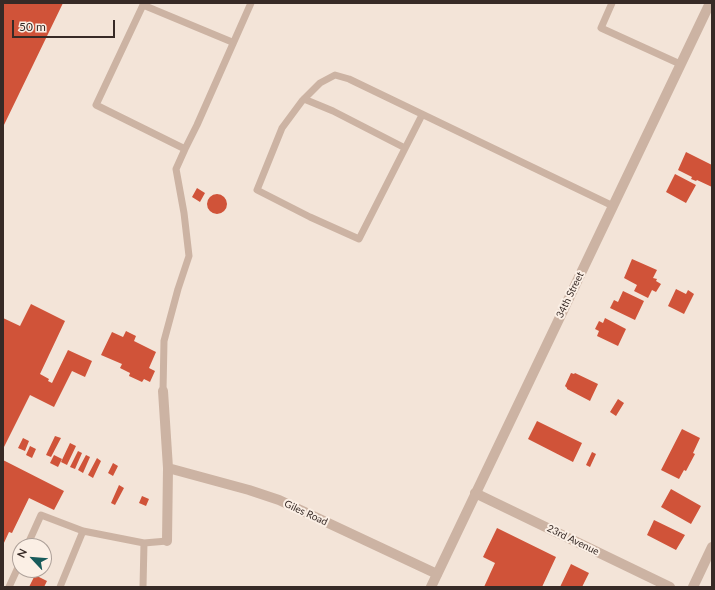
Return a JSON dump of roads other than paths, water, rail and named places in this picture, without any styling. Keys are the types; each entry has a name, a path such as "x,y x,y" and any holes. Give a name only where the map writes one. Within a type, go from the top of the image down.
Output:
{"street":[{"name":"34th Street","path":"431,587 710,3"},
{"path":"163,391 168,468 167,541"},
{"name":"Giles Road","path":"168,468 249,490 279,500 437,574"},
{"name":"23rd Avenue","path":"476,493 670,587"},
{"path":"693,587 712,547"}],"lane":[{"path":"163,391 164,341 178,289 189,256 184,213 176,169 197,125 250,3"},
{"path":"612,3 601,28 680,64"},
{"path":"185,150 96,105 144,5 232,42"},
{"path":"422,115 359,239 310,217 257,190 282,128 304,99 320,83 334,75 348,79 613,206"},
{"path":"304,99 333,111 405,148"},
{"path":"31,538 41,515 83,531 144,543 167,541"},
{"path":"60,587 83,531"},
{"path":"143,587 144,543"}]}
